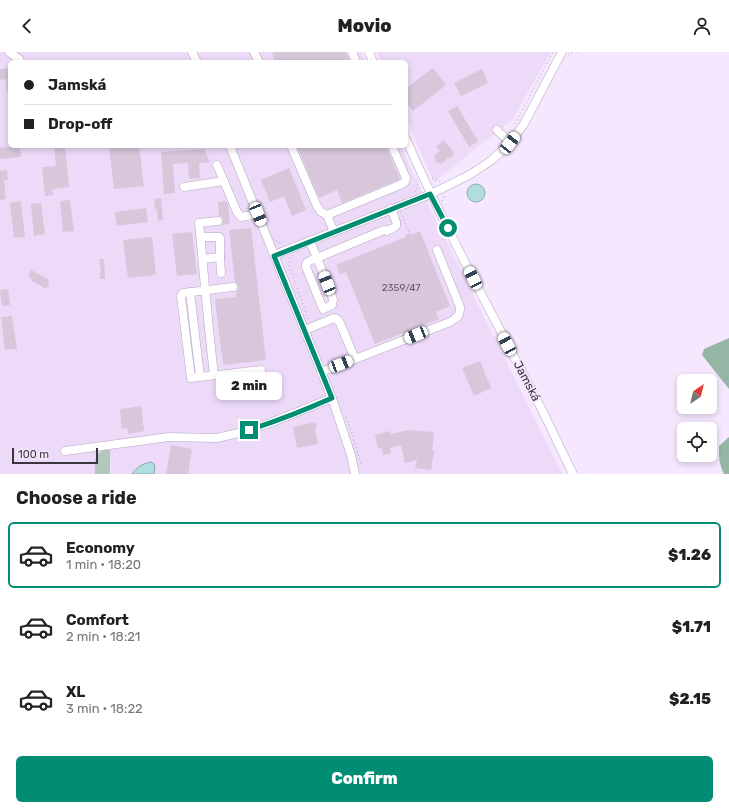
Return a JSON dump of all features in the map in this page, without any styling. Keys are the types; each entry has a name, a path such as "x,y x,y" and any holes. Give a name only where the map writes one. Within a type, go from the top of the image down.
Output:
{"street":[{"path":"8,52 19,60"},
{"path":"274,256 430,194 471,174 492,160 510,143 524,124 562,52"},
{"path":"497,130 510,143"},
{"name":"Jamská","path":"409,139 430,194 542,409 573,474"},
{"path":"231,148 332,398 351,455 355,474"},
{"path":"292,148 317,206 321,212 327,215 334,232"},
{"path":"327,215 405,182 406,178 393,148"},
{"path":"217,165 237,212 241,217 258,214"},
{"path":"184,187 224,181"},
{"path":"310,241 317,258 333,299 332,305 323,309 305,265 308,261 317,258 385,230 395,227 396,222 391,210"},
{"path":"214,376 199,223 218,221"},
{"path":"201,237 220,238 221,273"},
{"path":"321,372 457,318 460,313 460,307 437,250"},
{"path":"203,259 220,257"},
{"path":"233,287 182,293 181,296 191,378 261,370"},
{"path":"190,292 200,377"},
{"path":"304,330 332,319 337,319 355,359"},
{"path":"185,329 208,327"},
{"path":"65,452 169,436 217,438 270,423 332,398"}],"path":[{"path":"514,126 553,52"},
{"path":"431,177 435,180 444,181"},
{"path":"401,212 410,233"},
{"path":"274,238 279,243 284,244"}],"shaded area":[{"path":"0,52 361,52 364,60 8,60 8,148 402,148 413,174 562,474 111,474 110,450 107,449 97,455 95,459 95,474 0,474"},
{"path":"377,52 551,52 512,120 434,182 408,123 408,60 380,60"},
{"path":"476,184 482,187 485,193 482,199 476,202 470,199 467,193 470,187"},
{"path":"729,338 729,389 702,355 704,349"},
{"path":"729,437 729,474 724,474 720,464 719,446"},
{"path":"107,449 110,450 110,474 95,474 95,461 97,455"},
{"path":"151,462 155,467 154,474 132,474 140,466"}],"building":[{"path":"346,52 349,60 274,60 272,53"},
{"path":"8,68 7,92 6,79 0,80 0,69"},
{"path":"433,68 446,85 413,111 408,105 408,87"},
{"path":"482,69 488,83 461,96 454,83"},
{"path":"457,106 478,141 469,147 448,111"},
{"path":"444,140 454,153 451,158 448,158 441,164 435,161 435,155 440,151 436,146"},
{"path":"0,148 20,148 21,157 0,159"},
{"path":"54,148 65,148 69,187 52,189 53,195 45,196 42,167 56,166"},
{"path":"109,148 139,148 144,186 114,189"},
{"path":"298,148 387,148 400,179 342,203 337,190 319,198"},
{"path":"204,149 210,162 199,163 200,178 189,179 188,163 173,164 175,193 164,194 161,152"},
{"path":"289,168 306,210 292,216 284,196 270,202 261,180"},
{"path":"7,170 8,180 4,180 6,199 0,200 0,171"},
{"path":"161,198 163,220 158,221 154,199"},
{"path":"70,200 74,231 63,232 60,201"},
{"path":"21,201 25,237 14,238 10,203"},
{"path":"226,201 228,204 230,224 222,225 223,220 222,217 219,216 218,202"},
{"path":"41,203 45,234 34,236 31,204"},
{"path":"146,208 148,222 117,226 115,212"},
{"path":"251,228 266,360 223,365 215,299 236,297 236,292 238,290 237,283 235,282 229,230"},
{"path":"420,231 450,306 436,312 439,319 375,344 346,272 340,274 336,265 406,237 405,235 411,233 412,235"},
{"path":"192,232 197,274 177,276 172,234"},
{"path":"152,237 156,275 128,278 123,240"},
{"path":"99,259 104,259 105,279 100,279 101,273"},
{"path":"31,270 48,279 49,284 46,289 32,281 31,277 28,276"},
{"path":"8,289 10,305 2,306 0,290"},
{"path":"12,316 17,349 5,350 1,317"},
{"path":"480,361 491,388 474,396 462,368"},
{"path":"141,406 144,431 128,434 127,428 122,429 120,409"},
{"path":"315,422 317,427 315,428 318,444 297,448 293,427"},
{"path":"408,430 434,432 432,450 434,450 431,470 415,468 417,460 405,463 401,445 390,448 391,453 383,455 381,448 378,448 375,435 390,431 391,434"},
{"path":"171,445 192,449 188,474 166,474"}],"route":[{"path":"249,430 300,412 332,398 274,256 430,194 448,228"}]}
